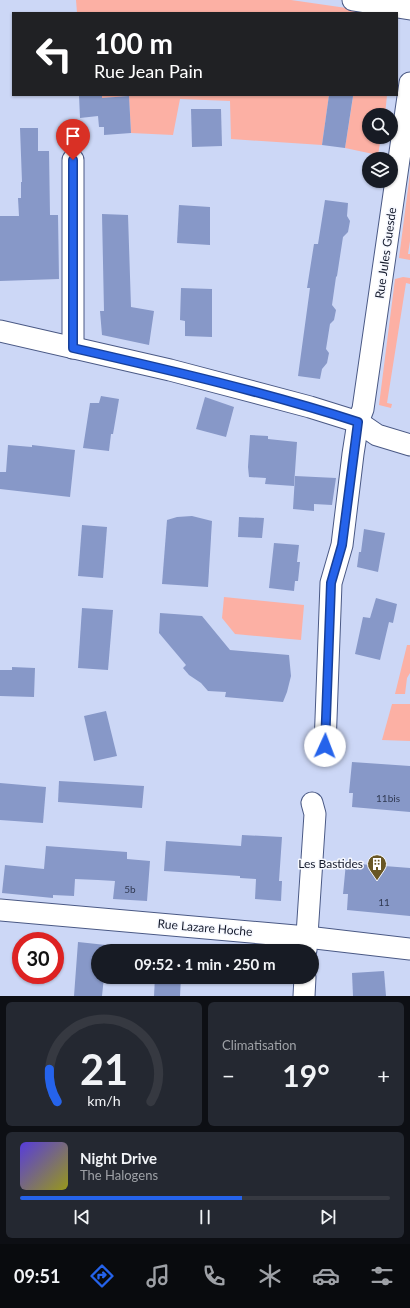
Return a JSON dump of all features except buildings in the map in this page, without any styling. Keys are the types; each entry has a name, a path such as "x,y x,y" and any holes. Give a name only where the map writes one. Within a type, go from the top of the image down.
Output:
{"street":[{"path":"353,0 410,9"},
{"name":"Rue Jules Guesde","path":"325,746 331,583 342,545 358,422 363,409 410,84"},
{"path":"73,160 73,348"},
{"path":"0,331 170,370 310,407 358,422 377,435 410,445"},
{"path":"306,944 315,814 312,804"},
{"name":"Rue Lazare Hoche","path":"0,910 306,944"},
{"name":"Rue Lazare Hoche","path":"319,945 410,949"},
{"path":"304,996 305,984"}],"shaded area":[{"path":"76,0 291,0 374,12 77,12"},
{"path":"102,96 129,96 102,98"},
{"path":"129,96 329,96 322,145 231,139 230,101 180,99 173,135 131,133"},
{"path":"348,96 387,96 386,108 362,108 362,144 380,144 378,152 364,152 345,148 353,97"},
{"path":"410,173 410,241 408,254 410,254 410,260 399,258"},
{"path":"403,277 410,278 410,284 406,283 387,403 392,404 391,408 379,405 395,279"},
{"path":"224,597 304,605 301,640 235,634 222,618"},
{"path":"407,645 410,645 410,673 407,678 405,694 395,694"},
{"path":"392,704 410,704 410,741 382,740"}],"place":[{"name":"Les Bastides","path":"377,881"}],"route":[{"path":"73,160 73,348 170,370 310,407 358,422 342,545 331,583 325,746"}]}
